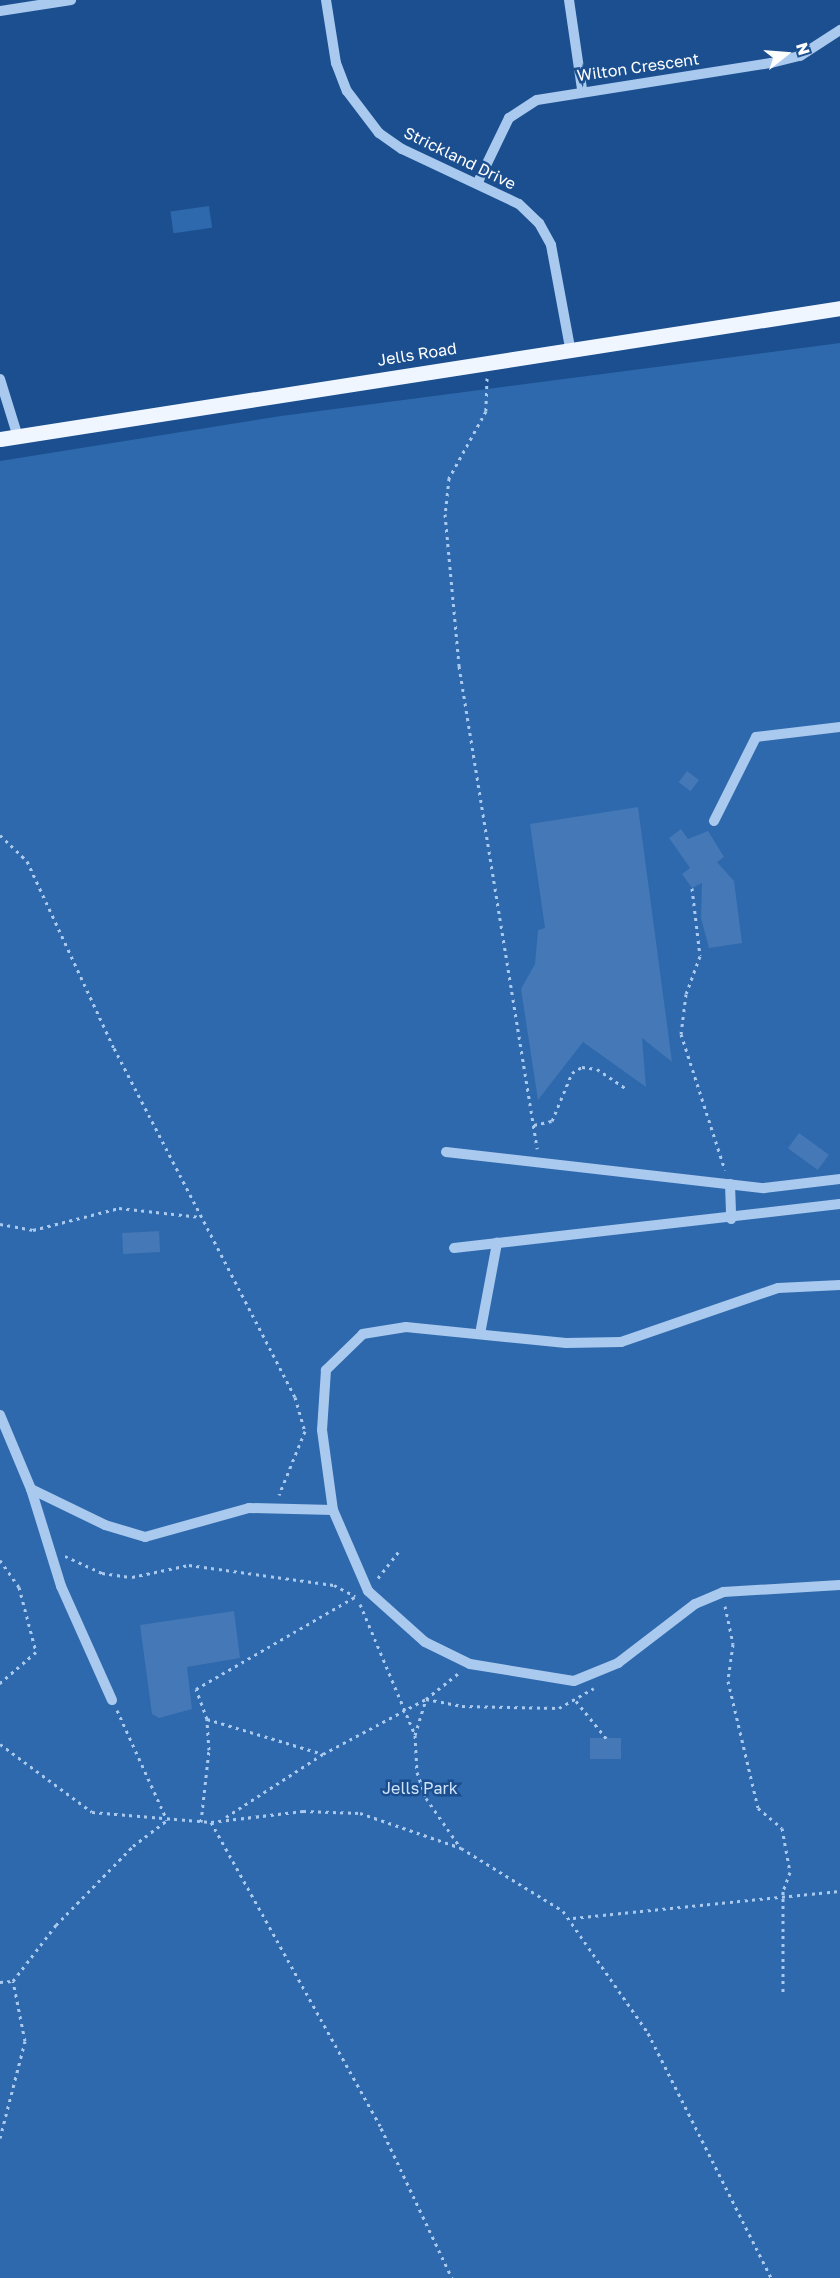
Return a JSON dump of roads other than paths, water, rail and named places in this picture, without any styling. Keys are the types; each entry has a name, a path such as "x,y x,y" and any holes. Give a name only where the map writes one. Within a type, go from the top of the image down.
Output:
{"main road":[{"name":"Jells Road","path":"0,439 570,348 840,308"}],"street":[{"path":"0,11 71,0"},
{"name":"Strickland Drive","path":"327,0 336,63 363,114 402,149 478,182 519,204 539,223 552,245 570,348"},
{"path":"569,0 582,89"},
{"name":"Wilton Crescent","path":"478,182 509,118 537,100 582,89 771,63 800,56 840,30"},
{"path":"0,379 18,437"},
{"path":"714,821 756,737 840,727"},
{"path":"447,1152 764,1188 840,1179"},
{"path":"730,1184 731,1219"},
{"path":"454,1248 548,1235 731,1219 840,1204"},
{"path":"480,1334 497,1243"},
{"path":"840,1285 778,1288 621,1342 480,1334 406,1327 363,1334 326,1370 322,1431 333,1510 368,1591 425,1642 470,1664 574,1680 618,1663 695,1604 723,1592 840,1585"},
{"path":"0,1415 31,1490 45,1542 112,1700"},
{"path":"31,1490 105,1526 145,1537 273,1505 333,1510"}],"park label":[{"name":"Jells Park","path":"420,1788"}]}
